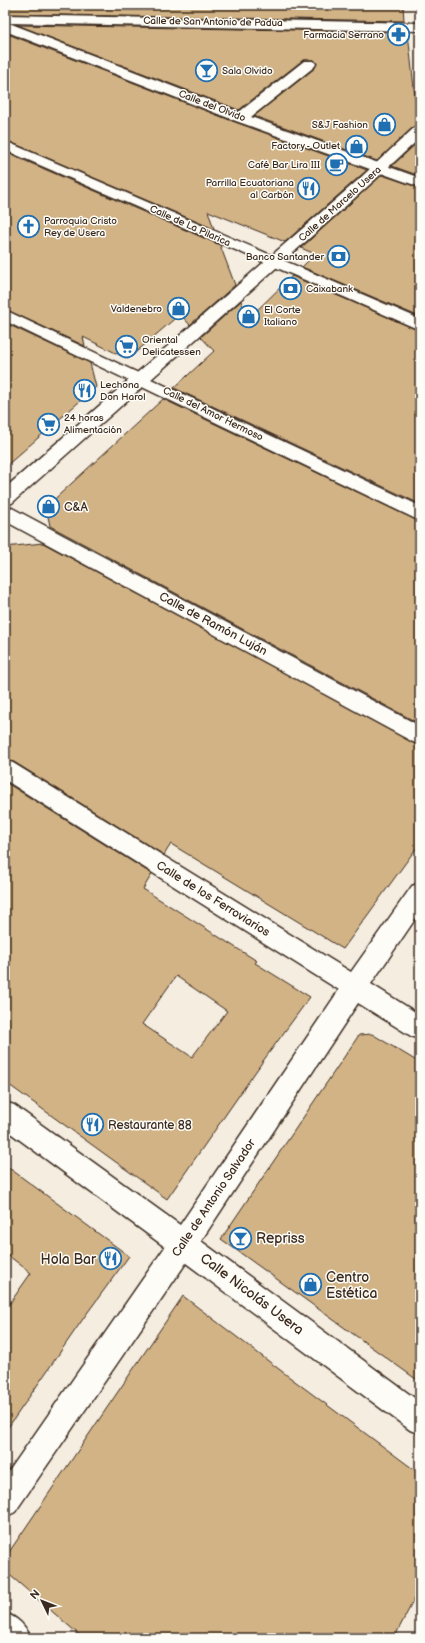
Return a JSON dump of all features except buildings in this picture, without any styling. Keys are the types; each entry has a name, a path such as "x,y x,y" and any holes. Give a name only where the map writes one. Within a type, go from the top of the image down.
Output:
{"street":[{"name":"Calle de San Antonio de Padua","path":"5,19 420,27"},
{"name":"Calle del Olvido","path":"5,26 241,118 420,183"},
{"path":"241,118 309,64"},
{"name":"Calle de Marcelo Usera","path":"5,498 274,262 420,131"},
{"name":"Calle de La Pilarica","path":"5,145 420,325"},
{"name":"Calle del Amor Hermoso","path":"5,315 420,514"},
{"name":"Calle de Ramón Luján","path":"5,513 420,736"},
{"name":"Calle de los Ferroviarios","path":"5,769 420,1028"},
{"name":"Calle de Antonio Salvador","path":"5,1502 184,1244 355,987 420,893"},
{"name":"Calle Nicolás Usera","path":"5,1114 184,1244 420,1420"},
{"path":"5,1628 15,1638"}],"place":[{"name":"Farmacia Serrano","path":"399,35"},
{"name":"Sala Olvido","path":"207,71"},
{"name":"S&J Fashion","path":"384,125"},
{"name":"Factory - Outlet","path":"356,146"},
{"name":"Café Bar Lira III","path":"336,165"},
{"name":"Parrilla Ecuatoriana al Carbón","path":"309,189"},
{"name":"Parroquia Cristo Rey de Usera","path":"28,227"},
{"name":"Banco Santander","path":"339,257"},
{"name":"Caixabank","path":"290,289"},
{"name":"Valdenebro","path":"178,309"},
{"name":"El Corte Italiano","path":"249,316"},
{"name":"Oriental Delicatessen","path":"127,346"},
{"name":"Lechona Don Harol","path":"85,391"},
{"name":"24 horas Alimentación","path":"49,424"},
{"name":"C&A","path":"49,507"},
{"name":"Restaurante 88","path":"92,1125"},
{"name":"Repriss","path":"240,1238"},
{"name":"Hola Bar","path":"111,1259"},
{"name":"Centro Estética","path":"310,1285"}]}
